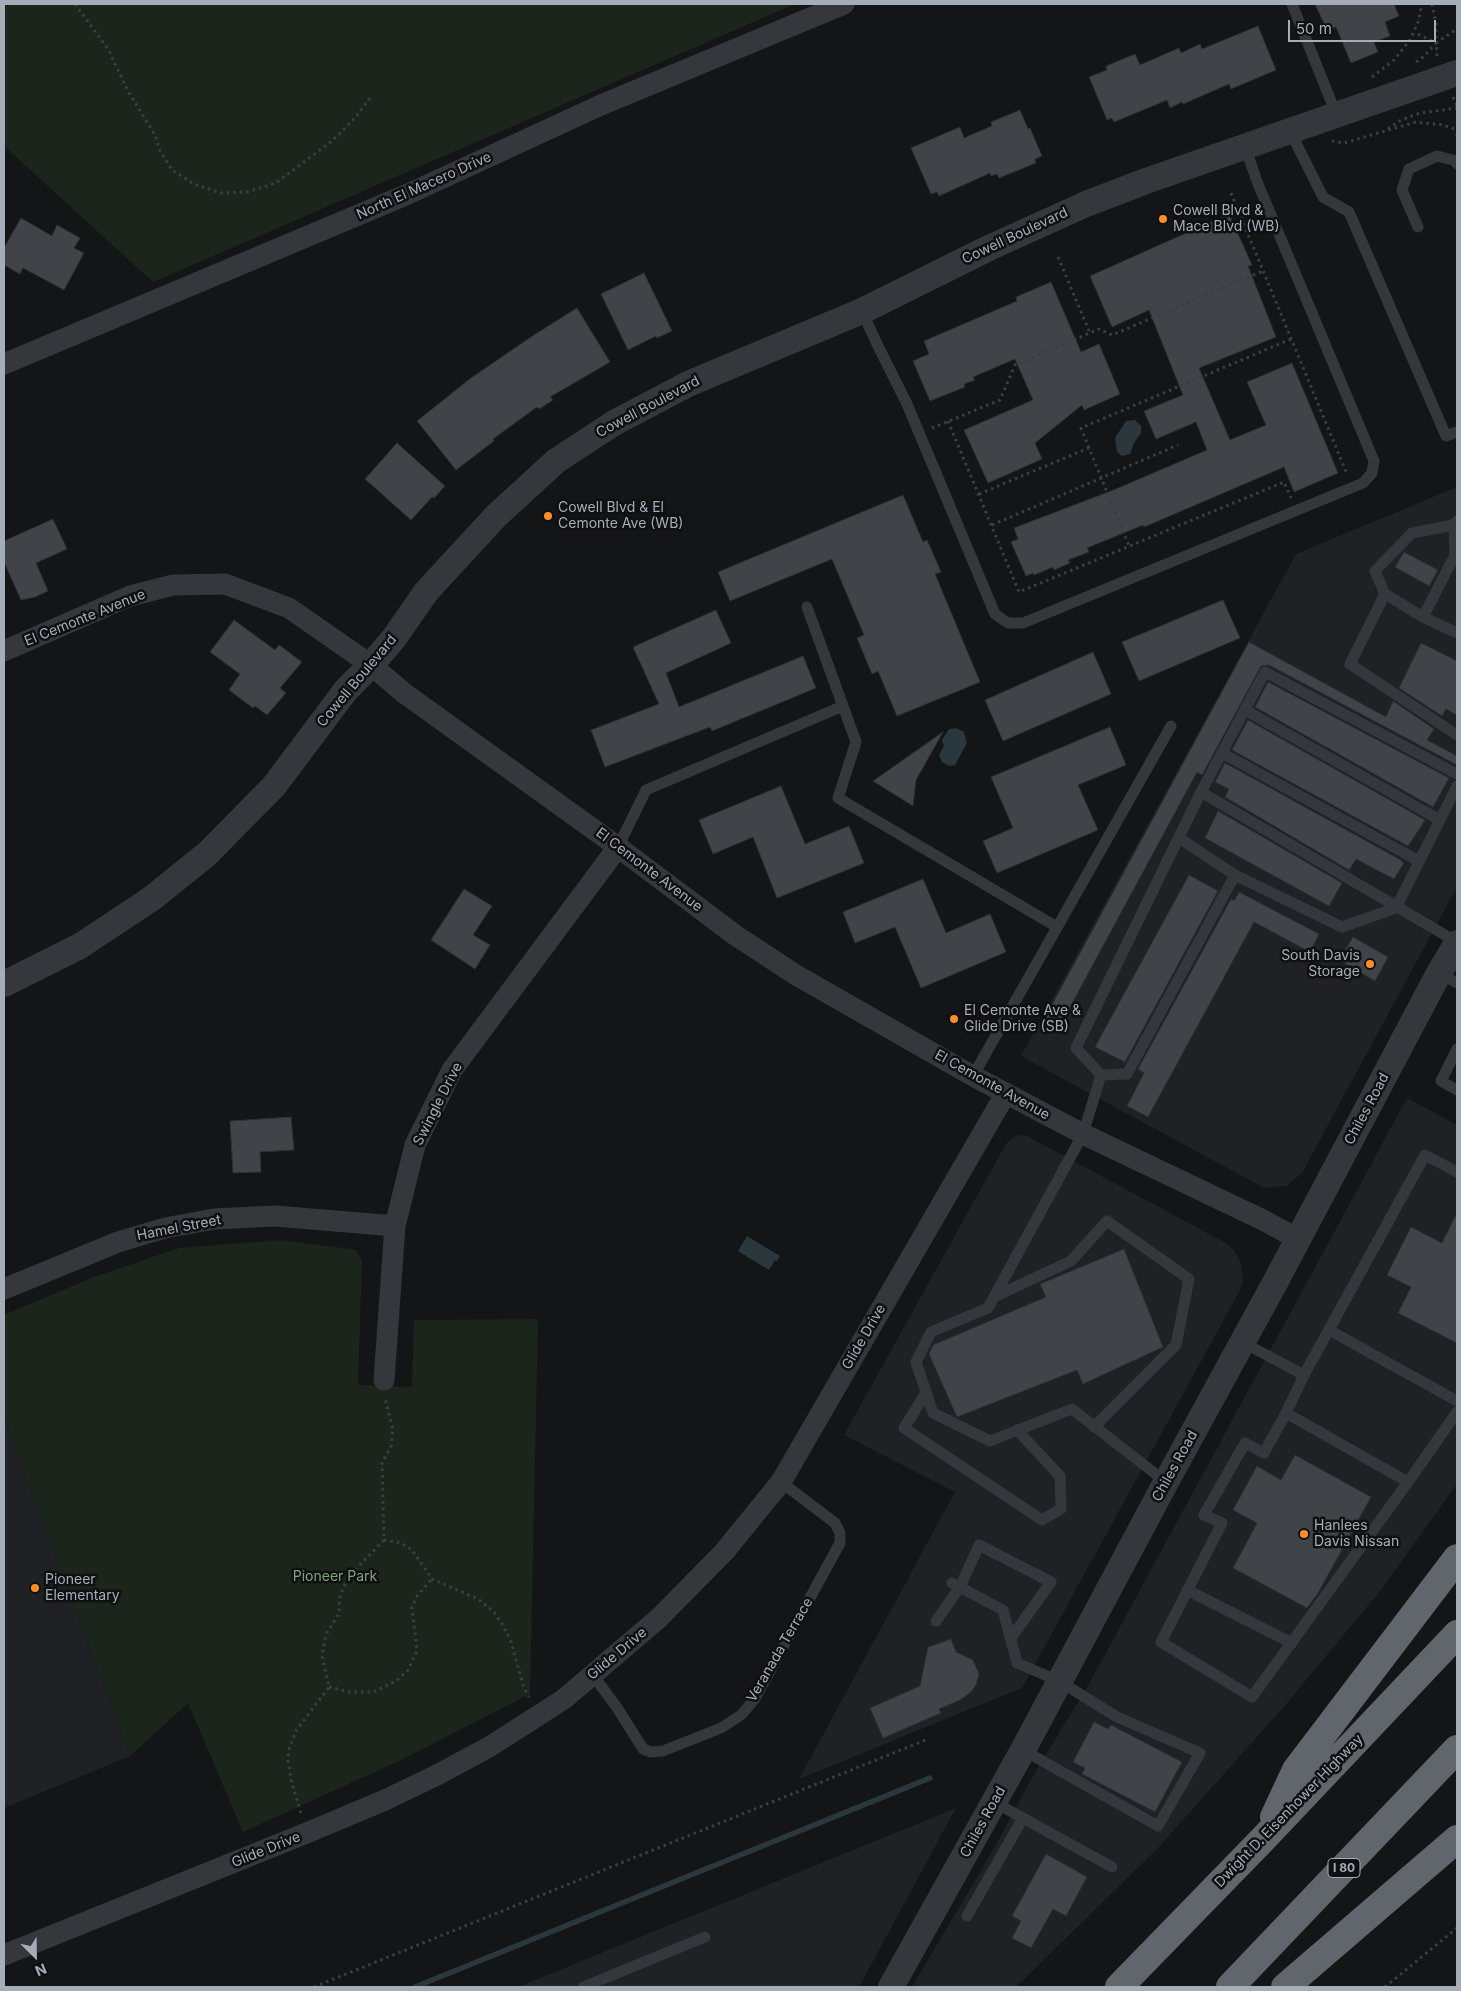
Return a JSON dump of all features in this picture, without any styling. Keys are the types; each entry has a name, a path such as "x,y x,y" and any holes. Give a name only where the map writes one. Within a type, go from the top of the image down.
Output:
{"highway":[{"path":"1264,1838 1296,1770 1457,1558"},
{"name":"Dwight D. Eisenhower Highway","path":"1119,1987 1264,1838 1457,1634"},
{"name":"I 80","path":"1230,1987 1457,1749"},
{"path":"1285,1987 1457,1839"}],"street":[{"name":"North El Macero Drive","path":"4,364 399,198 601,105 844,4"},
{"name":"Cowell Boulevard","path":"4,984 80,946 151,899 207,854 274,786 346,690 394,638 426,592 496,516 556,460 614,423 688,384 862,311 991,246 1086,204 1337,116 1447,67"},
{"name":"El Cemonte Avenue","path":"4,651 130,596 173,585 225,584 289,608 371,665 404,693 735,934 796,975 973,1076 1083,1134 1263,1220 1298,1239"},
{"name":"Swingle Drive","path":"384,1380 394,1226 415,1145 452,1070 618,847"},
{"name":"Chiles Road","path":"891,1987 1024,1750 1166,1482 1298,1239 1448,978 1457,942"},
{"name":"Glide Drive","path":"4,1955 386,1800 489,1747 564,1698 593,1675 666,1612 724,1552 781,1482 1006,1093"},
{"name":"Hamel Street","path":"4,1289 118,1242 165,1228 214,1219 275,1216 394,1226"}],"lane":[{"path":"1292,4 1337,116"},
{"path":"1290,131 1323,197 1349,212 1446,436 1457,432"},
{"path":"862,311 920,433 995,614 1008,623 1022,623 1363,484 1372,473 1374,461 1258,184 1245,147"},
{"path":"1418,227 1402,190 1409,169 1437,156 1456,161 1457,164"},
{"path":"1423,617 1455,555 1456,523 1412,533 1376,571 1385,594 1423,617 1457,633"},
{"path":"1385,594 1350,664 1457,735"},
{"path":"808,607 856,742 838,798 1057,927"},
{"path":"1235,874 1127,1074 1101,1075 1076,1048 1201,792 1265,672 1457,774"},
{"path":"618,847 646,790 843,706"},
{"path":"1245,710 1440,820"},
{"path":"973,1076 1171,726"},
{"path":"1222,753 1419,861"},
{"path":"1179,838 1235,874 1342,927 1396,908 1457,786"},
{"path":"1201,792 1396,908 1457,942"},
{"path":"1457,1049 1441,1081 1457,1090"},
{"path":"1101,1075 1083,1134 988,1308 931,1332 916,1362 932,1413 990,1441 1072,1409 1166,1482"},
{"path":"1457,1172 1424,1155 1304,1375 1264,1453 1245,1443 1204,1515 1222,1523 1161,1642 1252,1697 1457,1412"},
{"path":"994,1297 1070,1261 1107,1221 1188,1279 1176,1345 1094,1427"},
{"path":"1329,1330 1457,1401"},
{"path":"1242,1342 1304,1375"},
{"path":"926,1393 904,1428 1042,1520 1061,1509 1060,1476 1018,1430"},
{"path":"1286,1413 1408,1482"},
{"name":"Veranada Terrace","path":"593,1675 618,1709 643,1749 651,1752 663,1751 721,1728 741,1715 754,1700 840,1543 840,1533 836,1522 781,1482"},
{"path":"936,1621 979,1546 1051,1582 1011,1638"},
{"path":"956,1585 1003,1610 1017,1663 1060,1681 1117,1717 1200,1753 1158,1826 1024,1750"},
{"path":"1187,1590 1292,1643"},
{"path":"994,1802 1112,1867"},
{"path":"967,1916 1023,1818"},
{"path":"583,1987 706,1937"}],"path":[{"path":"75,4 108,49 128,91 155,135 160,151 172,170 194,184 221,193 247,192 276,183 332,141 353,120 372,96"},
{"path":"1383,76 1367,81 1394,60 1410,40 1418,22 1422,4"},
{"path":"1432,4 1436,23 1436,43 1447,67"},
{"path":"1409,66 1423,57 1436,43 1457,29"},
{"path":"1418,34 1436,43"},
{"path":"1385,130 1401,120 1420,113 1457,107 1455,101"},
{"path":"1326,139 1344,143 1416,122 1442,125 1457,130"},
{"path":"1231,192 1348,477"},
{"path":"1058,257 1090,333"},
{"path":"920,433 1000,400 1015,364 1098,329 1112,336 1263,271"},
{"path":"1129,546 1081,428 1291,339"},
{"path":"948,421 1019,592 1284,482 1292,500"},
{"path":"992,525 1178,445"},
{"path":"979,494 1089,448"},
{"path":"309,1832 292,1784 288,1761 289,1749 296,1731 329,1687 322,1656 326,1634 339,1614 340,1596 344,1586 351,1574 384,1540 382,1463 391,1446 393,1429 385,1397 384,1380"},
{"path":"384,1540 400,1543 412,1550 432,1579 478,1599 494,1612 511,1642 524,1688 539,1715"},
{"path":"329,1687 350,1692 373,1692 396,1681 408,1670 417,1650 412,1607 417,1596 432,1579"},
{"path":"314,1987 928,1739"},
{"path":"1385,1987 1457,1928"}],"shaded area":[{"path":"1135,420 1141,426 1141,433 1134,443 1130,454 1122,456 1117,452 1115,438 1126,421"},
{"path":"1457,487 1457,887 1302,1173 1287,1186 1264,1188 1021,1056 1296,554"},
{"path":"956,728 964,732 967,743 955,765 949,766 942,762 939,755 944,746 942,740 949,729"},
{"path":"1407,1098 1457,1125 1457,1484 1381,1590 1287,1703 1158,1848 1016,1987 912,1987 996,1845 1031,1779 1089,1684"},
{"path":"1027,1136 1224,1242 1234,1250 1241,1263 1243,1281 1240,1290 1022,1688 799,1779 955,1492 844,1435 1006,1144 1013,1137"},
{"path":"747,1236 780,1256 769,1270 738,1251"},
{"name":"Pioneer Elementary","path":"4,1419 130,1756 4,1808"},
{"path":"956,1808 859,1987 518,1987"}],"green space":[{"path":"4,4 795,4 153,282 4,146"},
{"name":"Pioneer Park","path":"281,1240 356,1250 362,1261 358,1385 412,1387 414,1320 538,1319 530,1694 399,1761 243,1832 188,1703 130,1756 4,1419 4,1315 94,1277 179,1248"}],"building":[{"path":"1315,4 1394,4 1399,16 1385,22 1390,36 1374,42 1378,52 1351,63 1336,27 1327,30"},
{"path":"1258,26 1276,70 1231,89 1229,84 1170,108 1167,100 1114,122 1112,118 1107,120 1089,77 1107,70 1106,66 1135,54 1140,65 1179,48 1181,53 1200,44 1202,49"},
{"path":"1020,110 1042,156 1035,159 1036,163 999,178 997,174 991,176 990,173 939,196 937,192 931,194 911,148 960,127 964,138 992,126 991,122"},
{"path":"1229,214 1252,265 1248,266 1276,337 1199,368 1230,440 1266,425 1247,382 1292,363 1338,473 1294,492 1284,467 1144,527 1143,525 1087,548 1089,552 1068,560 1070,563 1054,570 1053,567 1034,575 1033,573 1026,576 1011,542 1018,539 1014,528 1116,489 1207,450 1196,422 1156,439 1144,411 1183,395 1149,310 1112,327 1090,276"},
{"path":"21,218 52,236 57,225 80,238 74,248 84,253 64,290 23,268 20,274 4,265 4,248"},
{"path":"644,273 672,331 657,338 656,336 628,350 601,294"},
{"path":"1051,282 1081,352 1099,344 1120,394 1084,410 1082,405 1035,443 1042,459 988,483 964,430 1033,400 1015,359 973,377 975,380 964,384 965,387 930,401 913,361 929,354 924,341 1017,301 1016,297"},
{"path":"577,308 610,362 550,397 553,400 539,409 537,407 493,439 494,441 456,470 417,421 471,378"},
{"path":"397,443 445,486 411,520 365,479"},
{"path":"903,495 923,542 927,540 941,572 935,574 980,682 897,716 878,671 872,674 857,638 864,635 832,559 730,601 718,572"},
{"path":"53,519 67,549 36,563 48,591 35,597 21,600 4,562 4,541"},
{"path":"1404,552 1438,570 1429,586 1395,567"},
{"path":"1223,600 1240,638 1139,681 1122,642"},
{"path":"716,610 731,643 666,673 679,707 803,656 816,688 712,731 710,727 605,767 591,730 659,704 633,647"},
{"path":"234,620 275,650 279,645 302,662 280,688 286,693 267,715 255,706 253,708 229,690 240,674 210,652"},
{"path":"1249,642 1386,717 1393,701 1434,729 1427,740 1457,756 1457,765 1269,665 1261,666 1202,775 1197,772 1056,1033 1041,1025"},
{"path":"1421,643 1457,661 1457,715 1446,709 1442,716 1399,688"},
{"path":"1093,652 1111,694 1003,741 985,700"},
{"path":"1268,682 1449,778 1433,807 1255,707"},
{"path":"1248,720 1425,820 1408,846 1232,750"},
{"path":"1110,727 1126,765 1078,785 1098,830 997,873 983,841 1013,828 991,777"},
{"path":"943,732 916,780 913,806 873,781"},
{"path":"1225,763 1404,863 1394,879 1356,859 1349,870 1225,797 1229,789 1215,782"},
{"path":"781,786 805,844 849,826 864,863 777,898 753,837 713,854 699,820"},
{"path":"1218,811 1342,883 1329,906 1205,838"},
{"path":"1189,875 1218,891 1125,1062 1095,1047"},
{"path":"923,879 946,933 990,914 1006,952 921,988 895,927 855,943 843,912"},
{"path":"464,889 492,906 473,935 490,945 475,969 431,940"},
{"path":"1239,892 1319,934 1310,952 1254,922 1148,1117 1127,1106 1144,1073 1138,1069 1231,899 1234,901"},
{"path":"1353,937 1388,957 1375,981 1339,960"},
{"path":"291,1117 294,1150 260,1152 261,1172 233,1173 230,1121"},
{"path":"1457,1213 1457,1343 1398,1313 1411,1287 1387,1275 1411,1227 1442,1243"},
{"path":"1124,1249 1163,1347 1083,1384 1077,1370 957,1417 929,1354 933,1345 1046,1297 1040,1284"},
{"path":"1295,1455 1371,1497 1318,1593 1307,1608 1233,1568 1257,1523 1233,1510 1257,1466 1281,1480"},
{"path":"951,1639 956,1652 973,1660 979,1674 976,1685 971,1692 960,1700 939,1709 941,1713 883,1738 870,1708 920,1686 928,1647"},
{"path":"1094,1722 1108,1729 1111,1725 1182,1762 1155,1812 1082,1774 1085,1768 1073,1762"},
{"path":"1046,1854 1087,1877 1066,1916 1053,1909 1031,1948 1012,1938 1021,1921 1012,1916"}],"waterway":[{"path":"415,1987 930,1778"}],"place":[{"name":"Cowell Blvd & Mace Blvd (WB)","path":"1163,219"},
{"name":"Cowell Blvd & El Cemonte Ave (WB)","path":"548,516"},
{"name":"South Davis Storage","path":"1370,964"},
{"name":"El Cemonte Ave & Glide Drive (SB)","path":"954,1019"},
{"name":"Hanlees Davis Nissan","path":"1304,1534"},
{"name":"Pioneer Elementary","path":"35,1588"}]}
